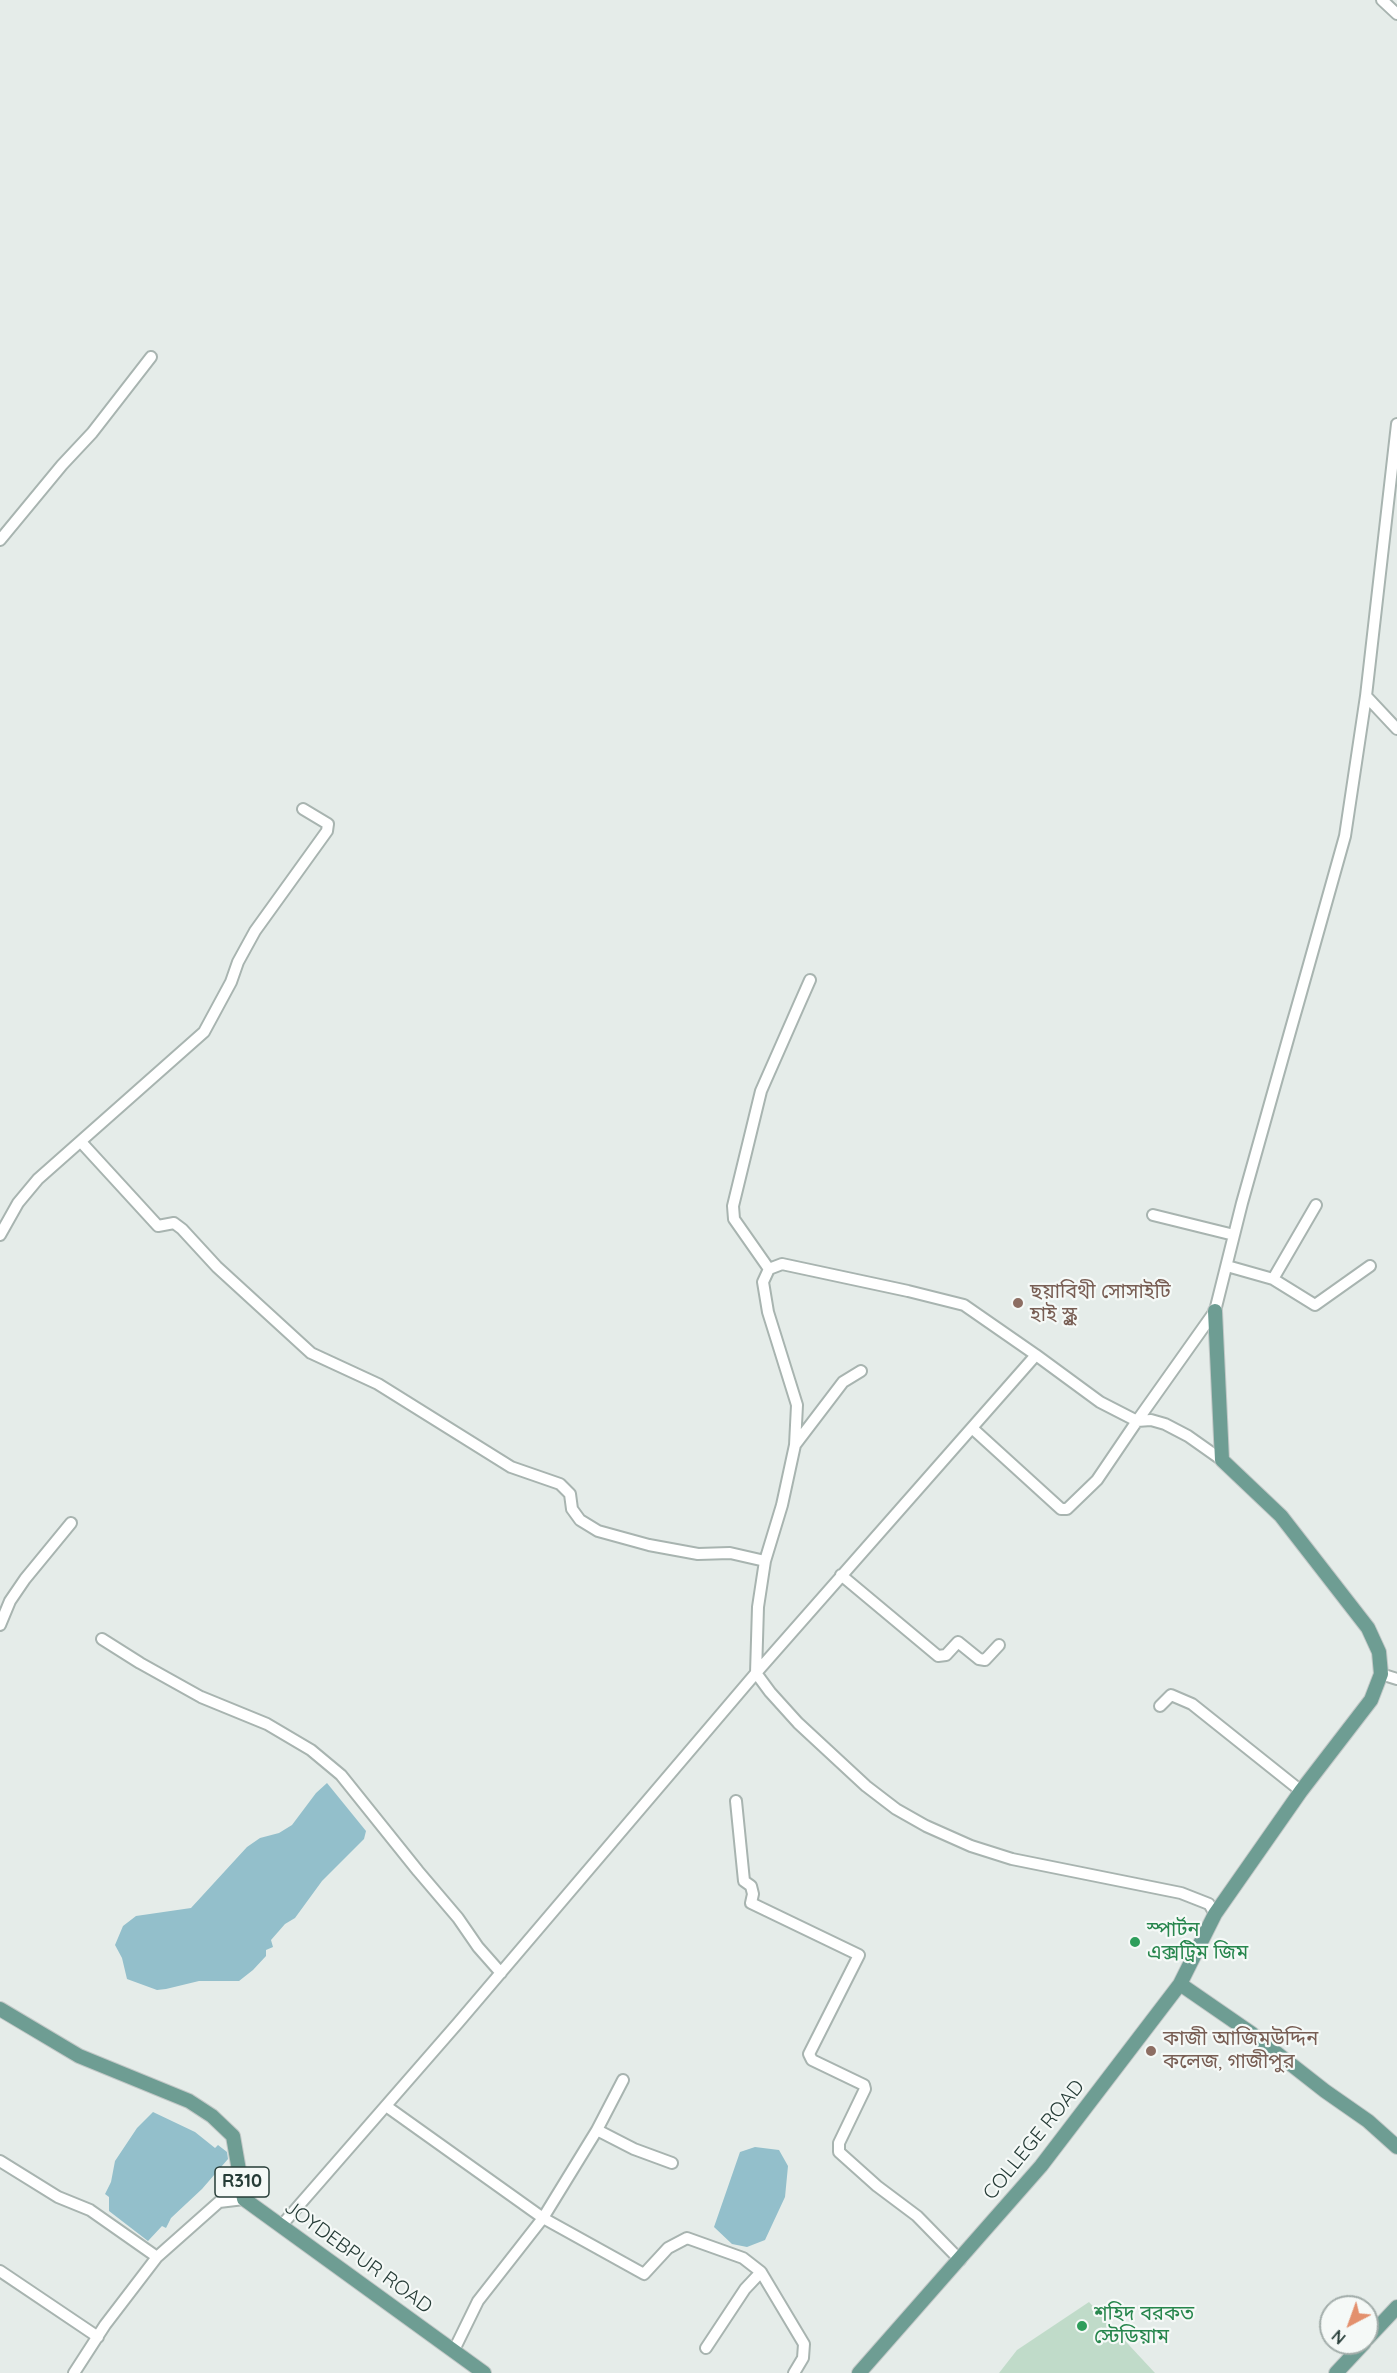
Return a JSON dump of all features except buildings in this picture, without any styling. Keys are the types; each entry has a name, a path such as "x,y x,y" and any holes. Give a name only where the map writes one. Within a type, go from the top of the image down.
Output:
{"main road":[{"path":"1215,1311 1222,1460 1281,1516 1368,1628 1379,1652 1381,1674"},
{"name":"COLLEGE ROAD","path":"859,2373 1041,2166 1180,1984 1215,1914 1301,1791 1371,1700 1381,1674"},
{"path":"1180,1984 1251,2033 1325,2091 1368,2121 1397,2147"},
{"name":"R310","path":"0,2009 79,2056 189,2101 212,2116 233,2136 244,2199"},
{"name":"JOYDEBPUR ROAD","path":"244,2199 484,2373"},
{"path":"1379,2329 1394,2316"},
{"path":"1336,2373 1353,2355"}],"street":[{"path":"1382,0 1397,14"},
{"path":"0,540 62,465 92,433 151,357"},
{"path":"972,1428 1061,1509 1067,1509 1097,1480 1215,1311 1345,836 1366,696 1397,424"},
{"path":"1366,696 1397,729"},
{"path":"0,1235 18,1203 38,1179 204,1032 255,931 327,831 328,824 303,809"},
{"path":"769,1269 734,1219 733,1206 761,1091 810,980"},
{"path":"81,1142 158,1226 174,1223 182,1229 217,1267 311,1353 378,1384 511,1467 560,1484 570,1494 572,1509 580,1520 598,1531 649,1545 698,1554 730,1553 765,1561"},
{"path":"1273,1279 1316,1205"},
{"path":"1153,1215 1234,1235"},
{"path":"1215,1914 1209,1904 1181,1893 1012,1859 971,1846 926,1826 896,1809 866,1786 798,1723 756,1673 758,1607 765,1561 782,1505 795,1445 797,1405 768,1312 763,1282 769,1269 782,1264 964,1305 1100,1402 1137,1421 1151,1420 1165,1424 1188,1436 1222,1460"},
{"path":"1227,1266 1273,1279 1315,1305 1370,1266"},
{"path":"281,2226 501,1973 756,1673 1036,1355"},
{"path":"795,1445 843,1382 861,1371"},
{"path":"0,1625 10,1601 71,1523"},
{"path":"841,1575 938,1656 946,1655 958,1642 979,1659 985,1660 999,1645"},
{"path":"102,1639 201,1697 267,1724 311,1750 342,1775 501,1973"},
{"path":"1381,1674 1397,1679"},
{"path":"1160,1706 1171,1695 1192,1704 1301,1791"},
{"path":"736,1801 744,1881 751,1886 752,1905 859,1955 809,2054 812,2060 864,2085 865,2089 839,2143 839,2152 877,2186 917,2216 960,2260"},
{"path":"454,2350 478,2301 543,2218 597,2130 623,2080"},
{"path":"386,2106 543,2218 644,2274 668,2248 687,2238 743,2259 761,2272 804,2344 803,2358 794,2373"},
{"path":"597,2130 634,2149 672,2163"},
{"path":"0,2161 57,2197 97,2214 157,2258"},
{"path":"74,2373 157,2258 219,2202 244,2199"},
{"path":"0,2271 98,2337"},
{"path":"706,2348 745,2289 761,2272"}],"green space":[{"name":"শহিদ বরকত স্টেডিয়াম","path":"1089,2302 1155,2373 999,2373 1017,2350"}],"water":[{"path":"327,1783 366,1831 364,1839 322,1881 295,1918 285,1924 271,1940 273,1947 266,1950 266,1956 253,1970 239,1981 199,1981 157,1990 127,1979 122,1958 115,1945 123,1926 136,1916 191,1908 247,1847 260,1838 279,1833 292,1825 316,1793"},
{"path":"153,2112 195,2132 215,2148 218,2145 227,2152 228,2159 202,2189 171,2218 166,2228 162,2226 148,2241 109,2211 109,2197 105,2194 111,2182 115,2161 137,2128"},
{"path":"755,2147 779,2150 788,2166 785,2197 765,2240 747,2247 732,2244 714,2227 740,2152"}],"place":[{"name":"ছয়াবিথী সোসাইটি হাই স্কুল","path":"1018,1303"},
{"name":"স্পার্টন এক্সট্রিম জিম","path":"1135,1942"},
{"name":"কাজী আজিমউদ্দিন কলেজ, গাজীপুর","path":"1151,2051"},
{"name":"শহিদ বরকত স্টেডিয়াম","path":"1082,2326"}]}
